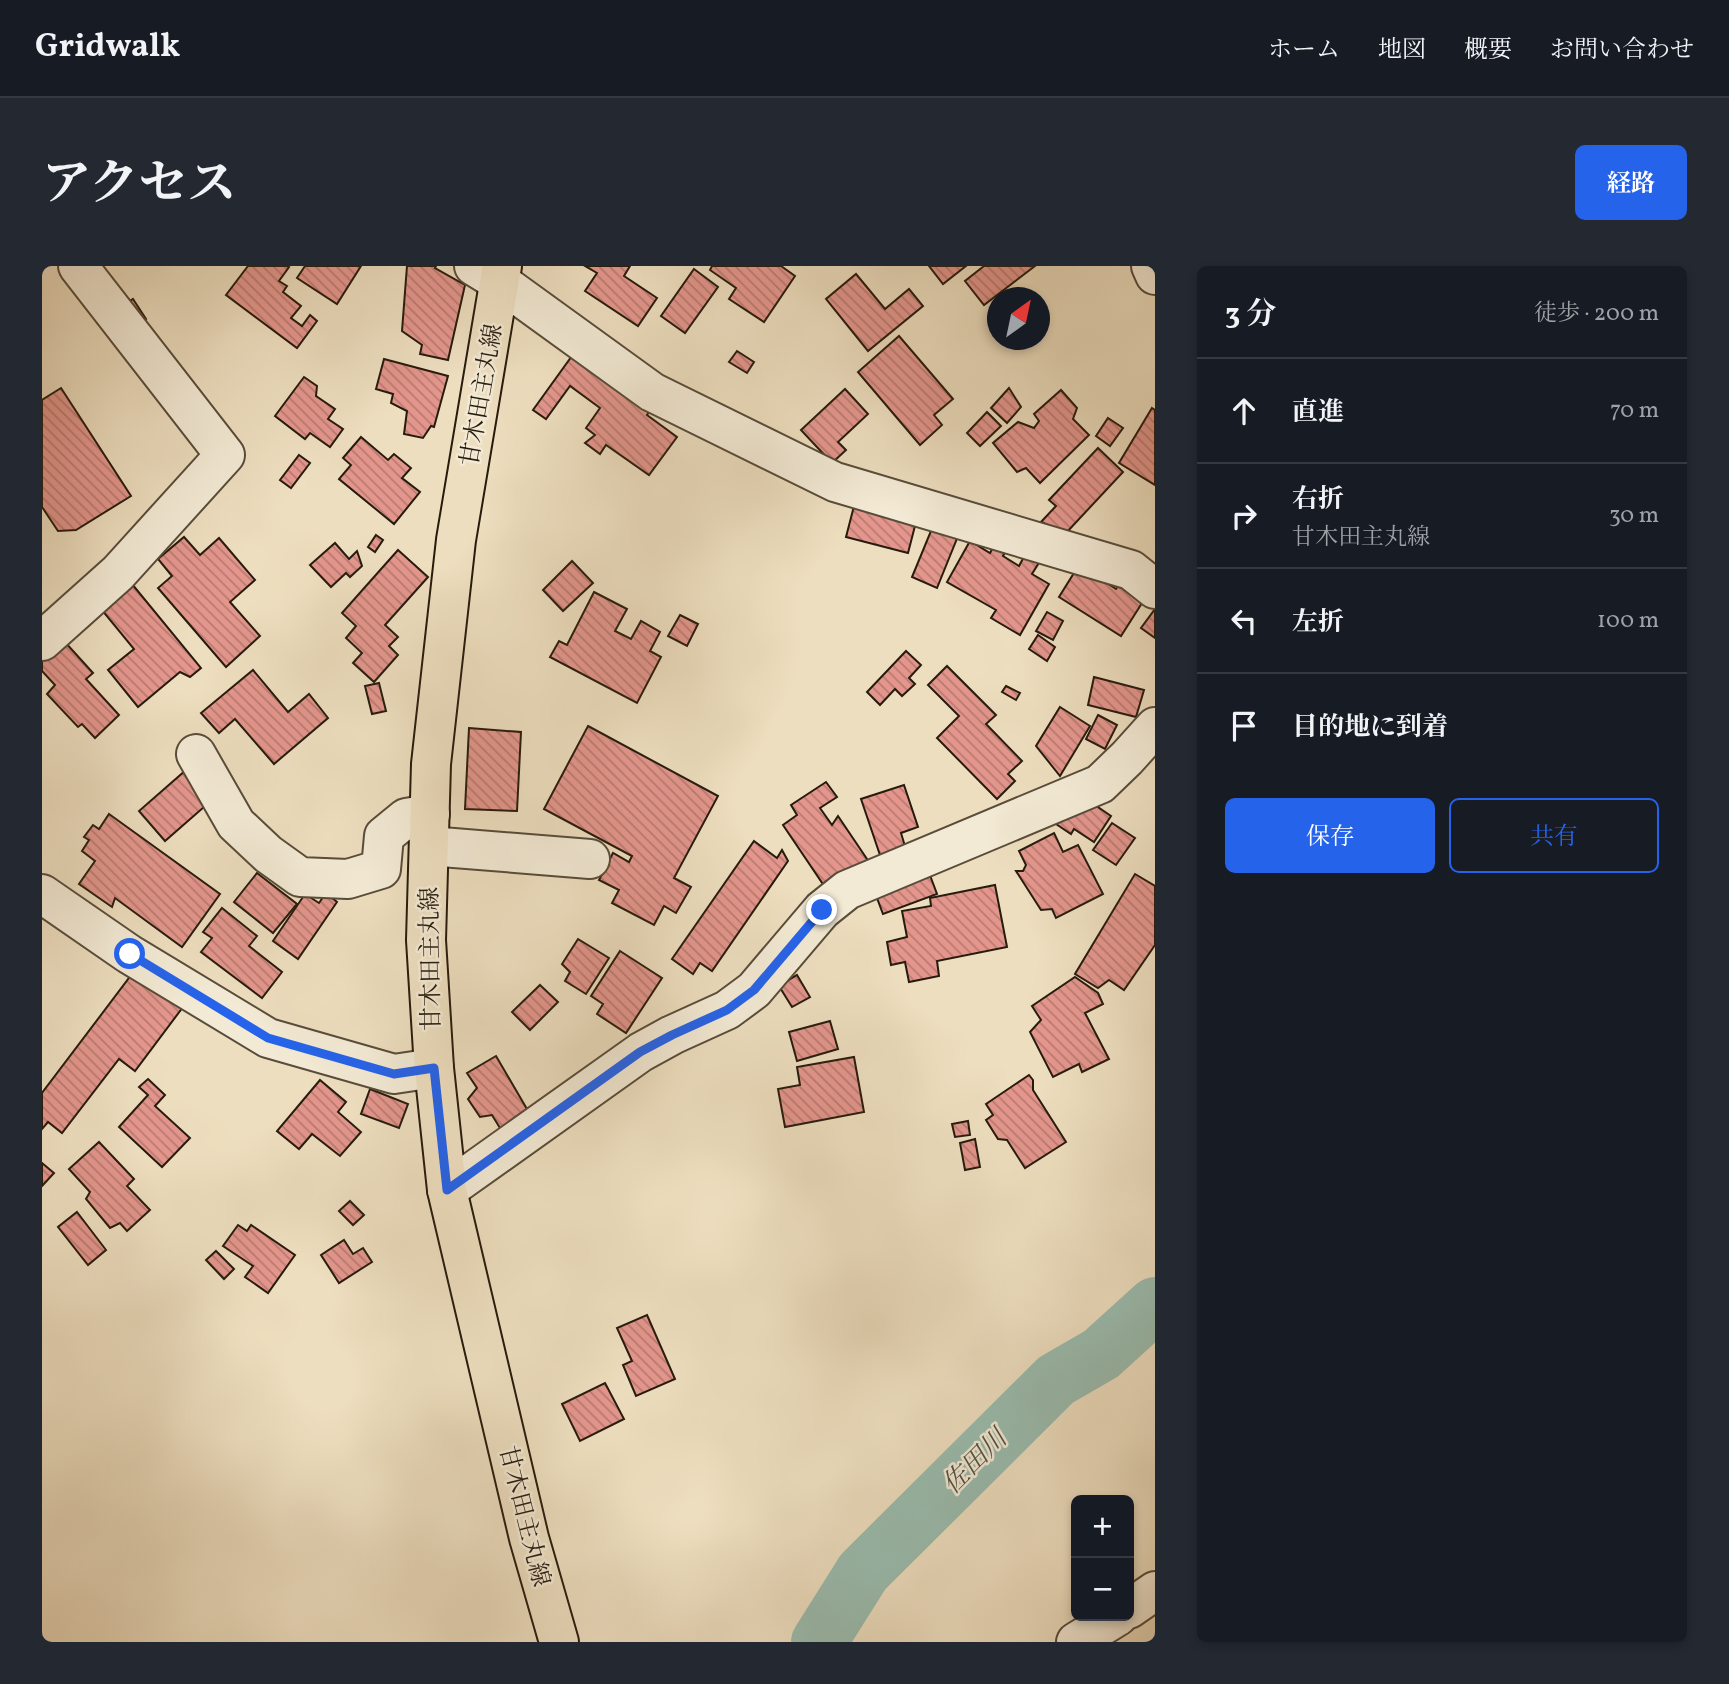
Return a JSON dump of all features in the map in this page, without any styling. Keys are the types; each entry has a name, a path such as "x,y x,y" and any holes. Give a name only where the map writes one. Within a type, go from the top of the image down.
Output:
{"main road":[{"name":"甘木田主丸線","path":"492,271 456,540 432,764 426,940 434,1068 447,1190 528,1538 559,1642"}],"street":[{"path":"42,641 118,573 225,455 78,266"},
{"path":"1151,266 1155,275"},
{"path":"492,271 652,392 835,481 1131,570 1155,589"},
{"path":"447,1190 640,1052 727,1010 754,990 822,910 847,890 1100,784 1155,727"},
{"path":"196,754 236,824 268,854 300,877 348,879 381,869 384,836 406,818 430,830 590,859"},
{"path":"42,894 130,954 268,1038 394,1074 434,1068"},
{"path":"1134,1606 1155,1591"},
{"path":"1076,1642 1110,1621"}],"building":[{"path":"248,266 289,267 279,281 287,286 283,292 301,306 291,318 302,326 310,315 317,321 297,348 226,295"},
{"path":"305,266 361,266 337,304 297,278"},
{"path":"407,266 436,266 435,268 465,285 448,360 420,354 422,345 402,331"},
{"path":"585,266 630,266 624,276 657,298 638,326 585,291 597,273"},
{"path":"712,266 781,266 795,276 764,322 729,299 736,288 710,270"},
{"path":"929,266 966,266 943,284"},
{"path":"984,266 1035,266 1008,287 987,287 987,303 984,305 965,281"},
{"path":"694,269 718,287 685,333 661,316"},
{"path":"856,274 885,309 909,289 923,306 868,351 826,299"},
{"path":"133,299 146,319 137,325 124,305"},
{"path":"899,336 953,399 934,415 942,425 920,445 858,372"},
{"path":"577,349 654,405 647,415 677,437 649,475 606,445 600,454 585,443 595,435 586,428 600,408 570,386 546,419 533,410"},
{"path":"737,351 754,362 747,373 729,362"},
{"path":"384,359 448,376 434,427 431,426 423,438 404,434 407,411 391,403 393,394 376,389"},
{"path":"304,377 317,386 316,396 335,409 328,419 343,429 330,447 310,433 305,439 275,416"},
{"path":"61,388 131,496 76,530 58,531 42,507 42,400"},
{"path":"1009,388 1021,407 1007,423 991,408"},
{"path":"845,389 868,414 838,442 846,450 832,463 801,430"},
{"path":"1061,390 1077,408 1073,419 1089,435 1040,483 1026,468 1017,472 993,443 1018,422 1034,428 1039,421 1034,414"},
{"path":"1152,408 1155,410 1155,485 1119,463"},
{"path":"987,412 1001,426 980,446 967,433"},
{"path":"1108,418 1123,428 1110,446 1096,436"},
{"path":"361,437 388,460 394,454 411,468 402,478 420,492 394,524 339,479 351,465 343,458"},
{"path":"1098,448 1123,472 1066,533 1041,522 1056,506 1049,500"},
{"path":"299,455 310,463 291,488 280,480"},
{"path":"854,506 916,522 908,553 846,537"},
{"path":"933,526 958,536 937,588 912,577"},
{"path":"376,535 383,540 375,552 368,547"},
{"path":"184,537 200,555 219,538 255,580 230,602 260,636 226,667 158,588 172,576 158,559"},
{"path":"998,538 1009,545 1003,556 1019,566 1026,553 1040,561 1032,574 1049,584 1020,635 991,618 996,610 947,582 970,541 990,553"},
{"path":"335,543 349,559 357,551 362,566 350,577 346,573 331,587 310,565"},
{"path":"398,550 428,577 385,625 398,637 389,646 398,655 374,682 353,663 362,653 346,638 356,626 342,613"},
{"path":"572,561 593,583 563,611 543,590"},
{"path":"1079,565 1116,589 1125,576 1149,592 1121,636 1059,597"},
{"path":"132,584 201,668 190,677 180,672 138,707 108,670 134,649 101,609"},
{"path":"594,592 627,609 615,631 631,639 641,621 660,632 650,651 661,657 637,703 550,657 559,641 567,645"},
{"path":"1155,609 1155,638 1141,628"},
{"path":"1047,612 1063,621 1053,640 1036,631"},
{"path":"680,615 698,624 687,646 668,636"},
{"path":"1038,635 1055,647 1047,661 1029,649"},
{"path":"64,641 93,673 86,679 119,715 95,738 82,724 78,727 47,694 55,685 42,671 42,661"},
{"path":"906,651 921,665 909,678 915,684 902,696 895,689 880,705 867,692"},
{"path":"947,666 996,715 986,724 1022,761 1008,774 1015,781 997,799 937,738 959,716 928,685"},
{"path":"253,670 288,712 309,694 328,718 274,764 235,719 219,733 201,713"},
{"path":"1094,677 1144,690 1136,717 1088,705"},
{"path":"379,683 386,711 372,714 365,686"},
{"path":"1006,686 1020,693 1016,700 1002,692"},
{"path":"1060,707 1090,726 1060,776 1036,746"},
{"path":"1098,715 1117,725 1105,749 1086,739"},
{"path":"588,726 718,796 674,878 691,887 676,913 664,906 654,925 612,903 619,890 599,880 613,853 629,862 632,856 544,809"},
{"path":"469,728 521,732 517,811 465,809"},
{"path":"186,770 212,800 165,841 139,811"},
{"path":"826,782 837,797 820,808 832,825 838,816 871,865 829,893 783,825 797,815 791,805"},
{"path":"904,785 918,827 901,833 907,853 882,861 861,799"},
{"path":"1071,801 1089,801 1111,816 1094,842 1074,829 1071,834 1056,824"},
{"path":"109,814 220,894 182,947 115,898 112,907 79,884 95,861 82,851 89,840 84,837 93,825 99,829"},
{"path":"1112,823 1135,838 1116,865 1093,850"},
{"path":"1054,833 1063,852 1078,845 1103,894 1056,918 1052,909 1041,910 1016,871 1023,871 1026,865 1019,851"},
{"path":"754,841 777,858 782,850 788,861 712,971 700,963 693,974 672,959"},
{"path":"928,870 937,894 883,914 874,890"},
{"path":"257,873 297,904 273,933 234,902"},
{"path":"1135,874 1155,886 1155,945 1124,990 1109,980 1098,988 1075,974"},
{"path":"995,885 1007,947 937,961 939,976 909,982 905,962 891,965 887,942 907,937 902,911 931,906 930,898"},
{"path":"326,893 337,902 298,959 273,941 305,894 319,903"},
{"path":"222,908 257,936 249,946 282,972 262,998 201,952 212,938 203,932"},
{"path":"578,939 609,958 586,994 565,981 570,972 562,964"},
{"path":"620,951 662,978 626,1033 597,1014 603,1004 591,996"},
{"path":"138,966 186,1003 135,1071 119,1059 62,1133 48,1122 42,1129 42,1093"},
{"path":"797,975 810,997 792,1007 779,986"},
{"path":"1075,977 1098,993 1103,1004 1085,1013 1109,1059 1082,1072 1079,1064 1053,1077 1030,1032 1041,1020 1032,1006"},
{"path":"540,985 558,1002 530,1030 512,1012"},
{"path":"830,1021 838,1049 797,1061 789,1032"},
{"path":"496,1056 531,1116 503,1133 492,1115 480,1117 468,1099 477,1088 467,1073"},
{"path":"854,1057 864,1112 785,1127 778,1089 800,1085 797,1067"},
{"path":"1029,1075 1033,1080 1033,1090 1066,1142 1025,1168 1007,1140 998,1139 986,1120 993,1115 986,1104"},
{"path":"148,1079 165,1095 155,1106 190,1138 162,1167 119,1127 148,1095 139,1087"},
{"path":"320,1080 346,1102 338,1112 361,1132 340,1156 312,1134 299,1149 277,1131"},
{"path":"370,1089 408,1104 399,1128 361,1114"},
{"path":"968,1121 970,1135 955,1137 952,1124"},
{"path":"975,1139 980,1167 965,1170 960,1143"},
{"path":"99,1142 134,1179 127,1186 150,1210 127,1231 120,1223 110,1228 86,1199 90,1192 69,1169"},
{"path":"42,1163 54,1173 42,1186"},
{"path":"350,1201 364,1215 353,1225 339,1211"},
{"path":"77,1212 106,1250 88,1265 58,1227"},
{"path":"238,1225 247,1231 251,1225 295,1255 268,1293 245,1277 253,1266 223,1246"},
{"path":"344,1240 353,1254 363,1248 372,1262 339,1283 321,1255"},
{"path":"216,1251 234,1269 224,1279 206,1260"},
{"path":"647,1315 675,1379 636,1396 623,1365 632,1361 617,1328"},
{"path":"605,1383 624,1419 580,1441 562,1404"}],"waterway":[{"name":"佐田川","path":"819,1642 863,1572 1056,1380 1101,1354 1155,1305"}],"route":[{"path":"130,954 268,1038 394,1074 434,1068 447,1190 640,1052 727,1010 754,990 822,910"}]}
